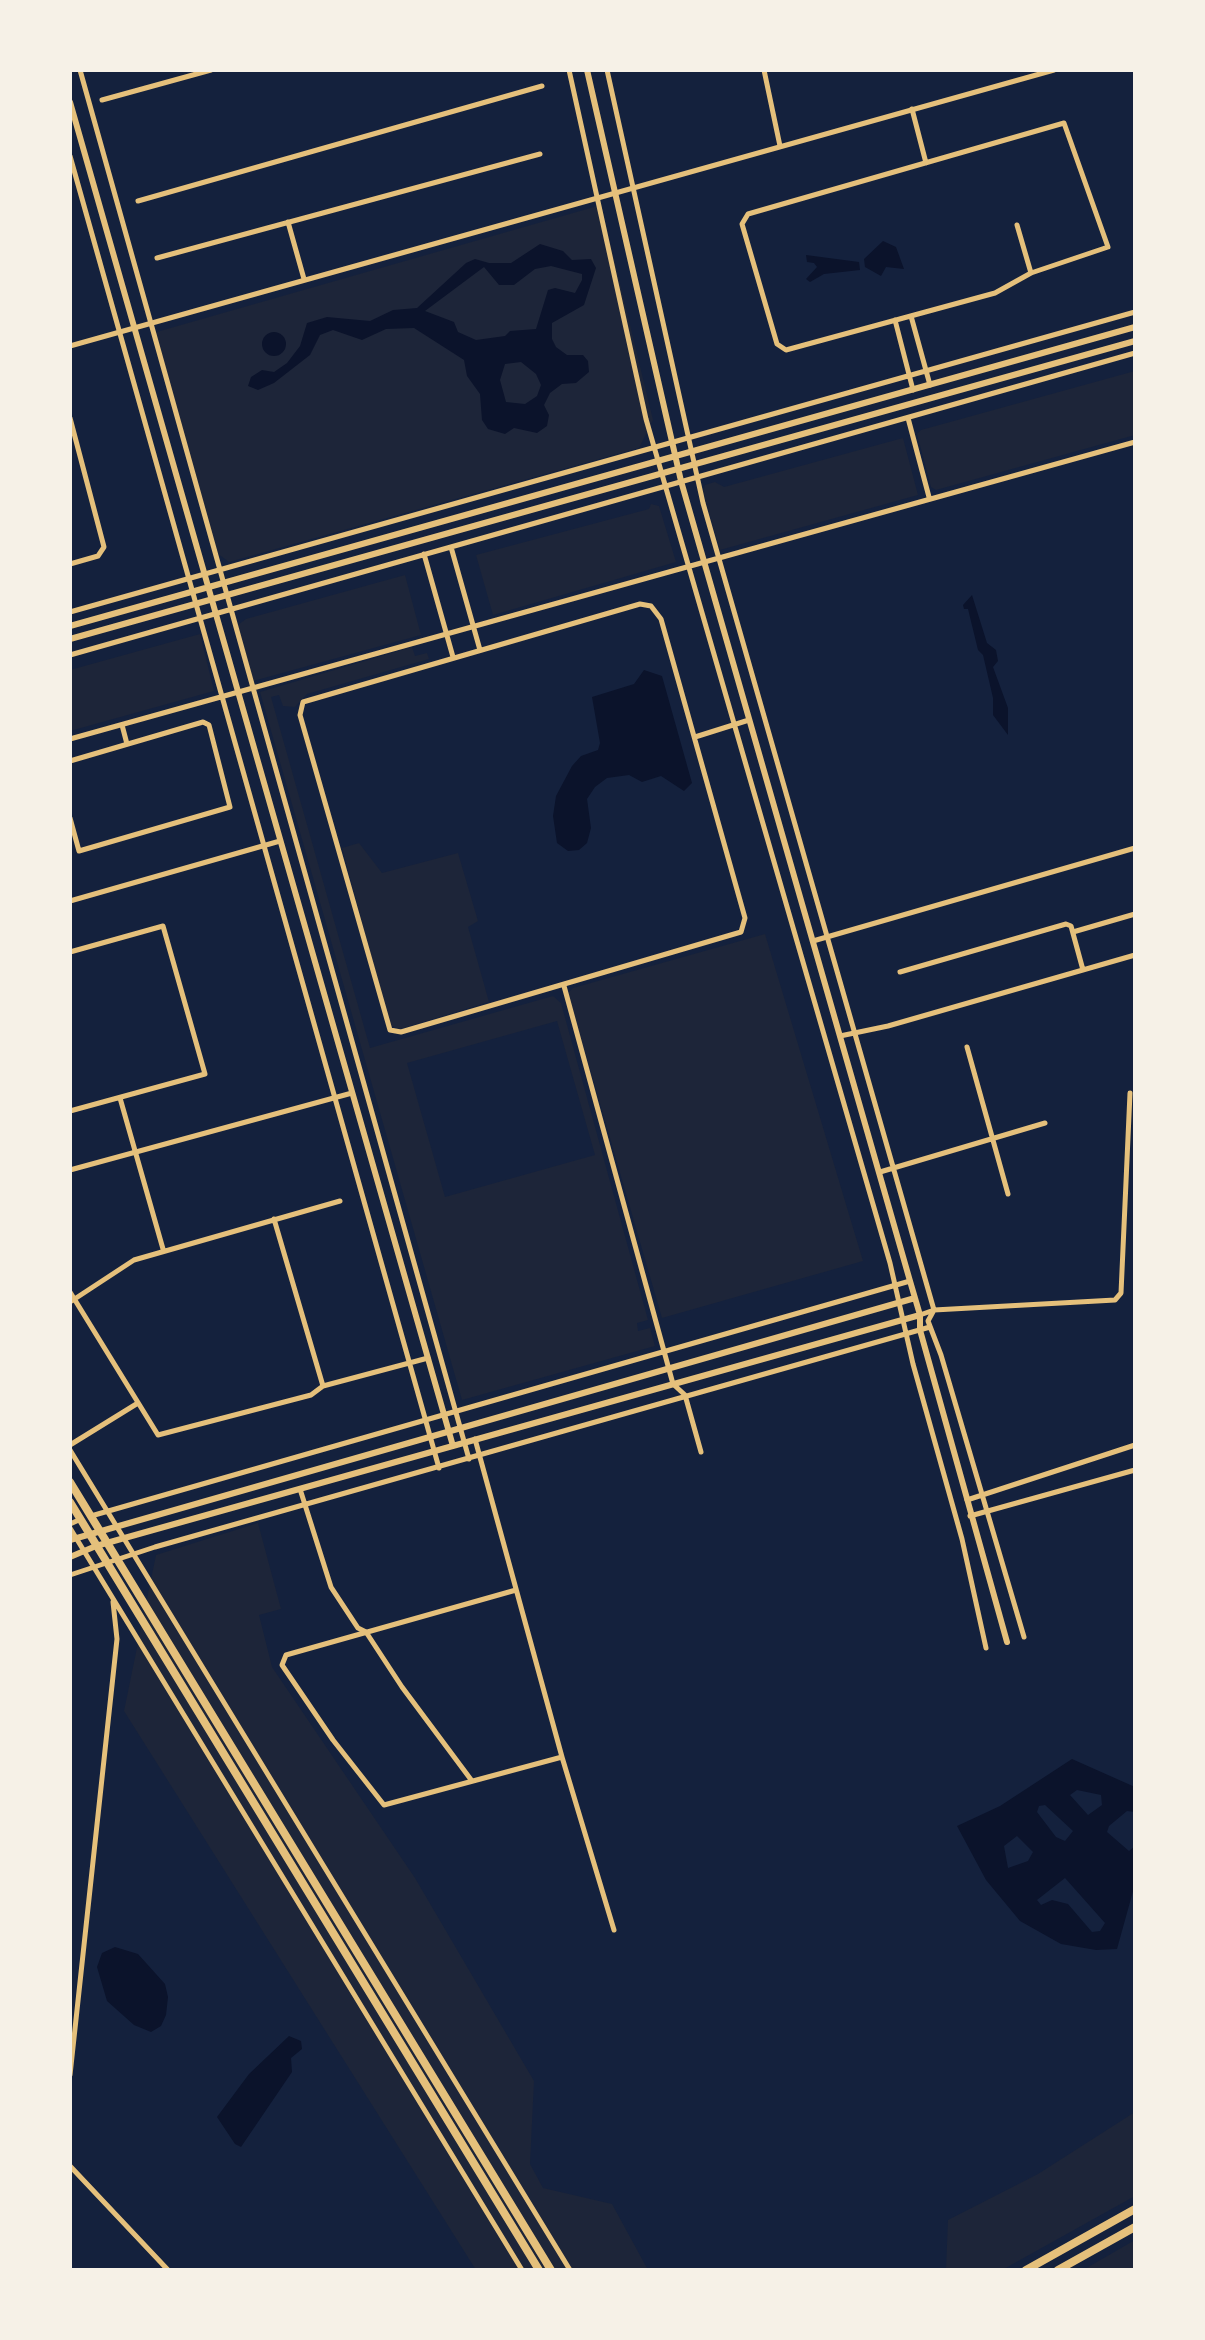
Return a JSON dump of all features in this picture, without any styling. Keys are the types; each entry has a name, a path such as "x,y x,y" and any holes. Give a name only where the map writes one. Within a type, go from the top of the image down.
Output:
{"main road":[{"path":"587,70 681,481 920,1314 920,1330 1007,1642"},
{"path":"70,102 74,132 453,1446"},
{"path":"70,626 1135,328"},
{"path":"70,639 1135,340"},
{"path":"73,1538 915,1298"},
{"path":"70,1557 106,1543 920,1314"},
{"path":"70,1482 96,1546 539,2270"},
{"path":"70,1502 98,1530 117,1560 552,2270"},
{"path":"1026,2270 1135,2210"},
{"path":"1058,2270 1135,2227"}],"street":[{"path":"80,70 469,1459"},
{"path":"102,100 211,70"},
{"path":"569,70 655,446 895,1285 962,1539 986,1648"},
{"path":"607,70 697,476 934,1310 928,1320 1024,1637"},
{"path":"764,70 780,146"},
{"path":"70,346 1054,70"},
{"path":"138,201 542,86"},
{"path":"912,109 926,163"},
{"path":"1064,124 1108,247 1030,272 996,293 786,350 777,344 742,218 926,163 1064,124"},
{"path":"157,258 540,154"},
{"path":"70,156 439,1468"},
{"path":"288,222 304,279"},
{"path":"1018,225 1030,272"},
{"path":"70,612 1135,312"},
{"path":"911,316 930,385"},
{"path":"895,320 914,390"},
{"path":"70,655 1135,354"},
{"path":"908,417 930,497"},
{"path":"70,418 104,547 98,556 70,564"},
{"path":"70,739 1135,442"},
{"path":"451,546 480,650"},
{"path":"424,553 453,658"},
{"path":"640,604 650,606 662,619 744,918 742,932 401,1032 390,1030 300,708 309,698 480,650 640,604"},
{"path":"694,737 750,720"},
{"path":"70,761 203,722 208,726 230,807 79,851 70,818"},
{"path":"122,725 127,744"},
{"path":"70,902 280,841"},
{"path":"813,941 1135,848"},
{"path":"1073,932 1135,914"},
{"path":"900,972 1066,924 1073,932 1083,970"},
{"path":"70,952 163,926 205,1074 70,1111"},
{"path":"840,1036 1135,955"},
{"path":"564,986 668,1368 673,1384 685,1394 701,1452"},
{"path":"967,1047 1008,1194"},
{"path":"70,1170 352,1093"},
{"path":"920,1314 1115,1300 1121,1293 1130,1093"},
{"path":"120,1098 163,1250"},
{"path":"880,1172 1045,1123"},
{"path":"340,1201 134,1260 71,1298 158,1435 311,1395 323,1386 428,1358"},
{"path":"274,1219 323,1386"},
{"path":"522,2270 73,1538 70,1526 108,1511 910,1281"},
{"path":"70,1576 685,1394 930,1327"},
{"path":"138,1402 70,1447 570,2270"},
{"path":"475,1440 614,1930"},
{"path":"966,1500 1135,1446"},
{"path":"970,1516 1135,1470"},
{"path":"300,1488 330,1586 472,1781"},
{"path":"516,1590 286,1655 282,1665 384,1805 562,1757"},
{"path":"70,2075 117,1638 113,1599"},
{"path":"70,2166 168,2270"}],"shaded area":[{"path":"601,205 653,420 639,448 229,562 217,553 153,333"},
{"path":"883,241 896,247 904,269 886,267 881,276 865,267 864,259"},
{"path":"540,244 563,251 572,260 591,259 596,268 584,305 552,323 556,347 567,355 583,355 589,372 576,383 562,384 550,393 544,405 549,415 547,426 537,433 514,428 505,434 488,429 482,420 480,394 467,376 464,360 414,328 386,329 362,340 333,330 320,335 310,355 274,383 258,390 248,386 251,377 262,370 274,372 287,363 300,346 307,323 327,317 370,321 393,310 417,308 466,263 475,259 511,263","holes":["551,266 582,274 582,280 575,293 548,290 536,329 476,340 458,332 454,322 425,311 484,267 499,285 514,285 535,269","521,362 536,374 541,385 537,396 525,404 506,402 500,380 505,364"]},
{"path":"806,255 859,262 860,270 824,274 810,282 806,279 817,267 807,262"},
{"path":"274,332 286,344 274,356 262,344"},
{"path":"1135,371 1135,435 936,490 931,487 917,434 921,430"},
{"path":"903,438 918,495 720,550 703,492 705,485 715,482 724,487"},
{"path":"651,504 659,506 676,562 493,615 476,555 649,509"},
{"path":"405,575 421,635 253,681 238,625 246,619"},
{"path":"972,595 987,643 996,650 998,661 993,667 1008,708 1008,735 993,715 983,655 978,650 968,609 964,609"},
{"path":"200,634 214,691 70,731 70,670"},
{"path":"412,647 415,656 427,653 429,659 307,694 295,707 283,706 279,695 271,697 370,1048 553,996 561,1003 648,1320 637,1323 638,1331 650,1328 655,1346 462,1400 260,692","holes":["557,1021 595,1155 445,1197 407,1063"]},
{"path":"644,670 662,676 692,783 684,791 661,776 642,782 629,775 607,778 587,799 591,828 587,843 579,850 568,851 557,843 553,816 556,796 581,756 598,750 592,697 634,684"},
{"path":"359,843 382,873 458,853 478,921 468,927 489,1002 400,1029 390,1025 342,848"},
{"path":"765,934 863,1261 662,1318 568,993 573,988"},
{"path":"258,1523 281,1609 259,1615 272,1667 415,1878 534,2081 530,2164 543,2188 612,2204 648,2270 476,2270 124,1711 156,1555"},
{"path":"1072,1759 1135,1787 1135,1812 1127,1811 1107,1832 1129,1851 1135,1846 1135,1884 1117,1949 1061,1944 1020,1921 986,1880 957,1826 1000,1806","holes":["1077,1790 1101,1795 1102,1805 1088,1815 1070,1795","1045,1805 1073,1831 1065,1841 1056,1837 1037,1812 1039,1806","1017,1836 1033,1852 1028,1861 1008,1868 1004,1846","1065,1878 1105,1923 1100,1931 1092,1932 1068,1904 1052,1900 1041,1905 1037,1900"]},
{"path":"115,1947 138,1954 165,1984 166,2015 161,2026 151,2032 134,2025 107,2001 97,1967 102,1953"},
{"path":"289,2036 301,2041 302,2049 291,2058 292,2072 241,2147 217,2117 249,2074"},
{"path":"1135,2112 1135,2196 1002,2270 946,2270 948,2220 1038,2174"},
{"path":"1135,2240 1135,2270 1083,2270"}]}
